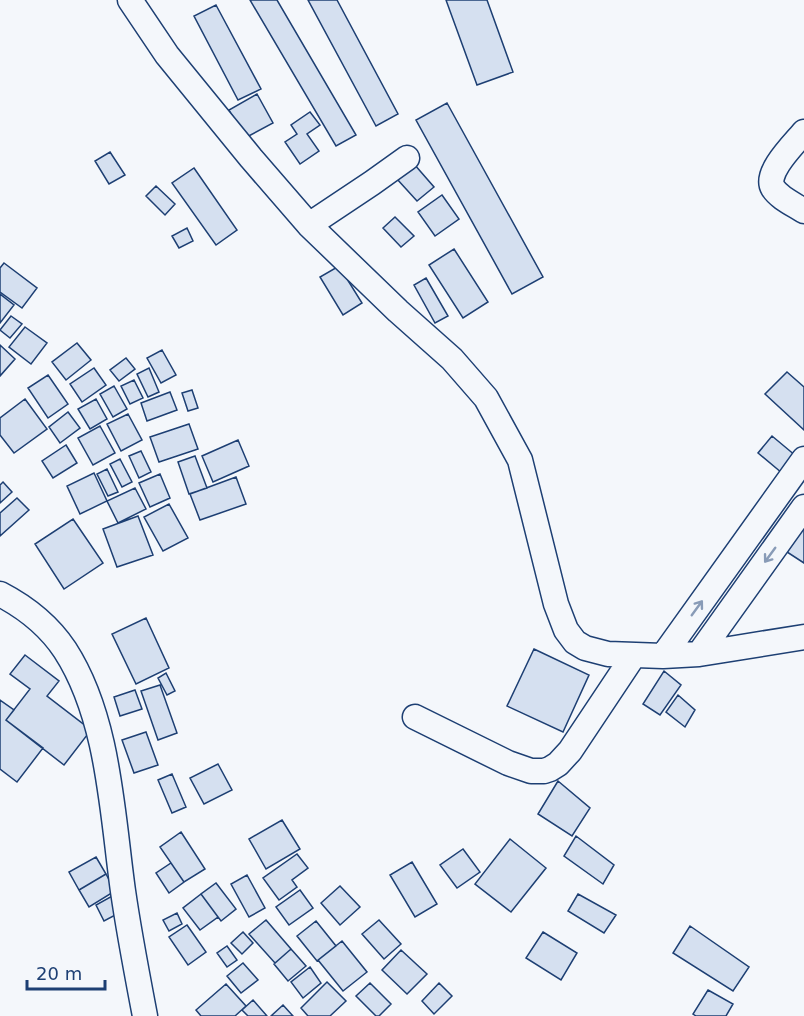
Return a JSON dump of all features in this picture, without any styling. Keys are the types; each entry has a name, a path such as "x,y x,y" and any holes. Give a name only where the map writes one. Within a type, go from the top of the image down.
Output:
{"street":[{"path":"130,0 167,55 309,225 452,359 486,398 520,460 556,604 570,637 585,648 598,652 617,655 663,656 699,654 804,637"},
{"path":"804,132 779,162 772,173 771,181 776,192 804,211"},
{"path":"309,225 407,158"},
{"path":"663,656 804,459"},
{"path":"699,654 804,507"},
{"path":"0,594 42,623 64,648 79,674 94,713 104,757 123,894 145,1016"},
{"path":"415,717 508,763 531,771 544,771 558,764 570,751 634,655"}],"building":[{"path":"250,0 277,0 356,135 336,146"},
{"path":"308,0 337,0 398,114 376,126"},
{"path":"446,0 487,0 513,72 477,85"},
{"path":"216,5 261,89 238,100 194,16"},
{"path":"257,94 273,123 245,138 229,110"},
{"path":"447,103 543,277 512,294 416,120"},
{"path":"310,112 320,125 307,134 319,151 300,164 285,142 297,134 291,125"},
{"path":"110,152 125,175 109,184 95,161"},
{"path":"414,164 434,187 417,201 397,179"},
{"path":"194,168 237,230 216,245 172,183"},
{"path":"156,186 175,204 165,215 146,196"},
{"path":"442,195 459,219 435,236 418,212"},
{"path":"395,217 414,236 401,247 383,228"},
{"path":"187,228 193,241 179,248 172,236"},
{"path":"454,249 488,302 463,318 429,265"},
{"path":"4,263 37,288 22,308 0,292 0,268"},
{"path":"339,266 362,303 343,315 320,277"},
{"path":"426,278 448,316 435,323 414,285"},
{"path":"0,294 14,305 0,323"},
{"path":"11,316 22,324 10,338 0,330"},
{"path":"25,327 47,343 31,364 9,347"},
{"path":"77,343 91,360 66,380 52,362"},
{"path":"0,345 15,359 0,376"},
{"path":"162,350 176,375 161,383 147,358"},
{"path":"126,358 135,369 119,381 110,370"},
{"path":"94,368 106,385 82,402 70,384"},
{"path":"149,368 159,392 148,397 137,374"},
{"path":"787,372 804,387 804,430 765,394"},
{"path":"48,375 68,404 48,418 28,388"},
{"path":"134,380 143,398 130,404 121,386"},
{"path":"114,386 127,409 113,417 100,394"},
{"path":"192,390 198,408 188,411 182,393"},
{"path":"170,392 177,410 147,421 141,403"},
{"path":"25,399 47,429 14,453 0,435 0,418"},
{"path":"96,399 107,419 90,429 78,409"},
{"path":"68,412 80,428 60,443 49,427"},
{"path":"128,414 142,440 121,451 107,424"},
{"path":"189,424 198,449 159,462 150,437"},
{"path":"100,426 115,453 93,465 78,438"},
{"path":"772,436 796,456 782,473 758,453"},
{"path":"238,440 249,466 213,482 202,456"},
{"path":"66,445 77,463 53,478 42,461"},
{"path":"141,451 151,472 139,478 129,456"},
{"path":"195,456 207,488 189,494 178,462"},
{"path":"120,459 132,482 122,487 110,464"},
{"path":"107,469 118,492 108,496 97,474"},
{"path":"94,473 107,501 80,514 67,486"},
{"path":"160,474 170,498 150,507 139,483"},
{"path":"236,477 246,504 200,520 190,494"},
{"path":"3,482 12,492 0,503 0,485"},
{"path":"135,488 146,509 118,523 107,501"},
{"path":"17,498 29,510 0,536 0,513"},
{"path":"169,504 188,538 163,551 144,517"},
{"path":"138,516 153,555 117,567 103,529"},
{"path":"73,519 103,563 64,589 35,544"},
{"path":"804,527 804,563 787,552"},
{"path":"146,618 169,668 136,684 112,634"},
{"path":"534,649 589,675 563,732 507,706"},
{"path":"25,655 59,681 47,696 91,730 64,765 6,720 30,689 10,674"},
{"path":"664,671 681,685 660,715 643,704"},
{"path":"166,673 175,691 167,695 158,678"},
{"path":"160,685 177,733 158,740 141,691"},
{"path":"135,690 142,709 120,716 114,697"},
{"path":"678,695 695,710 685,727 666,712"},
{"path":"0,700 14,710 6,720 43,748 17,782 0,769"},
{"path":"146,732 158,765 134,773 122,740"},
{"path":"218,764 232,790 204,804 190,778"},
{"path":"172,774 186,807 172,813 158,780"},
{"path":"558,781 590,808 572,836 538,814"},
{"path":"282,820 300,849 266,869 249,839"},
{"path":"181,832 205,869 184,882 160,847"},
{"path":"576,836 614,865 603,884 564,856"},
{"path":"510,839 546,868 511,912 475,884"},
{"path":"463,849 480,872 457,888 440,865"},
{"path":"297,854 308,868 292,880 297,887 279,900 263,878"},
{"path":"96,857 106,874 79,890 69,872"},
{"path":"412,862 437,904 415,917 390,875"},
{"path":"171,863 184,882 169,893 156,873"},
{"path":"106,874 115,891 89,907 79,890"},
{"path":"247,875 265,908 249,917 231,884"},
{"path":"216,883 236,909 221,921 201,894"},
{"path":"340,886 360,907 340,925 321,903"},
{"path":"300,890 313,908 289,925 276,907"},
{"path":"201,894 218,917 200,930 183,908"},
{"path":"578,894 616,915 604,933 568,911"},
{"path":"114,895 123,911 104,921 96,905"},
{"path":"177,913 182,924 169,931 163,920"},
{"path":"266,920 291,949 275,963 249,934"},
{"path":"379,920 401,944 384,959 362,934"},
{"path":"316,921 336,946 317,961 297,936"},
{"path":"187,925 206,952 188,965 169,937"},
{"path":"690,926 749,967 733,991 673,953"},
{"path":"243,932 253,943 242,954 231,943"},
{"path":"543,932 577,953 561,980 526,958"},
{"path":"342,941 367,972 343,991 318,960"},
{"path":"227,946 237,960 227,967 217,953"},
{"path":"291,949 306,966 288,981 274,964"},
{"path":"401,950 427,974 407,994 382,970"},
{"path":"243,963 258,980 241,993 227,976"},
{"path":"310,967 321,983 303,998 291,982"},
{"path":"327,982 346,1001 330,1016 308,1016 301,1008"},
{"path":"370,983 391,1004 379,1016 376,1016 356,996"},
{"path":"439,983 452,996 434,1014 422,1001"},
{"path":"226,984 246,1006 235,1016 201,1016 196,1010"},
{"path":"708,990 733,1004 726,1016 696,1016 693,1014"},
{"path":"253,1000 267,1016 248,1016 242,1010"},
{"path":"283,1005 293,1016 271,1016"}]}
